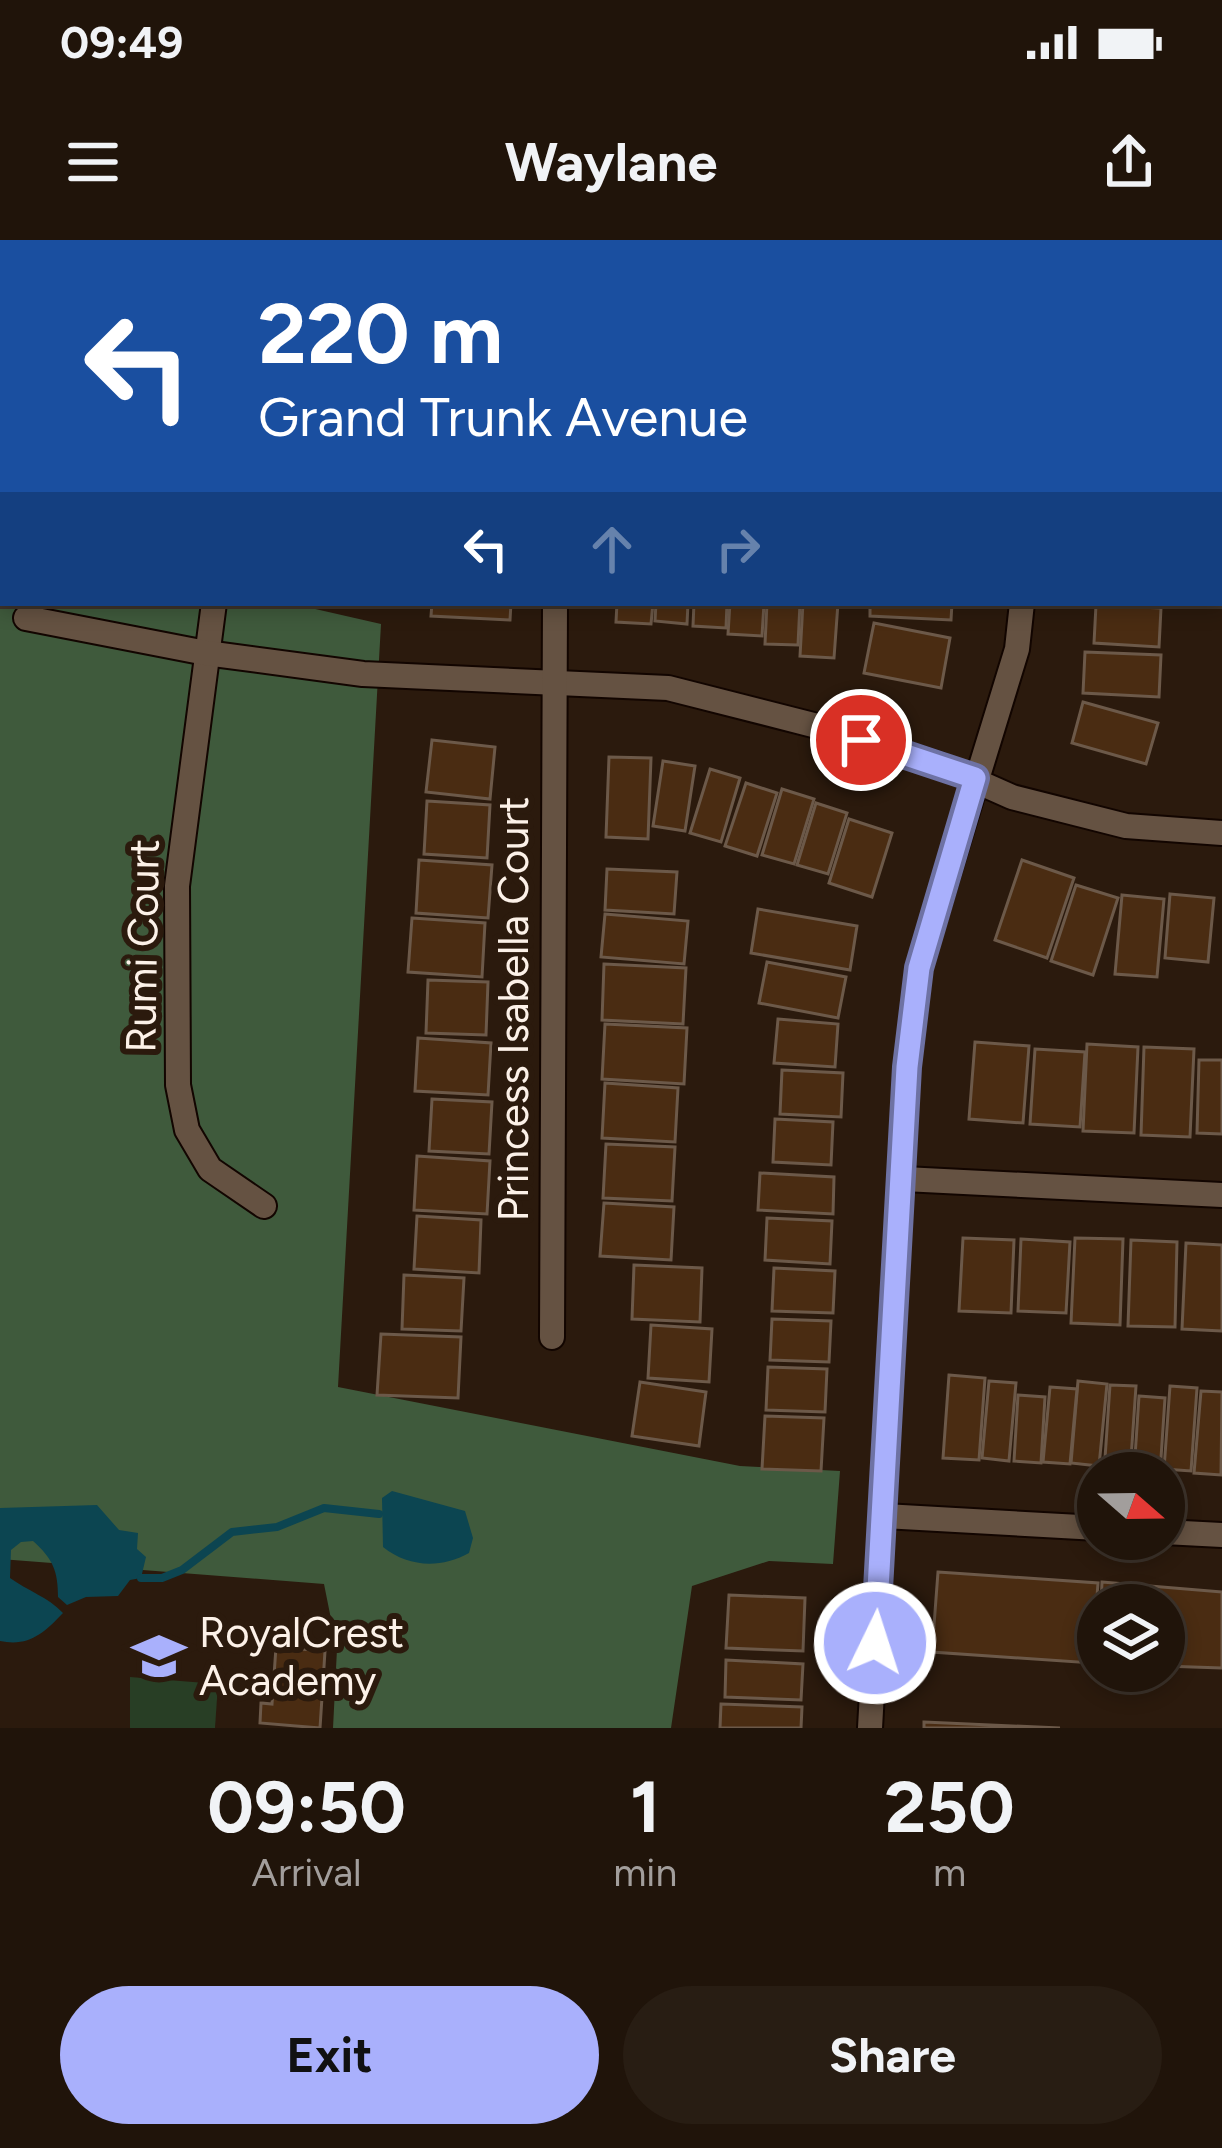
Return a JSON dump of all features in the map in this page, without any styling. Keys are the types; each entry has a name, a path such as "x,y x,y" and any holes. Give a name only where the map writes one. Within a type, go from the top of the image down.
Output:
{"street":[{"name":"Rumi Court","path":"214,606 177,886 178,1084 187,1130 210,1169 264,1206"},
{"name":"Princess Isabella Court","path":"552,1337 555,606"},
{"path":"870,1728 907,1067 919,968 1017,649 1022,606"},
{"path":"26,618 206,653 363,674 668,688 735,702 975,778 1012,796 1126,826 1222,832"},
{"path":"904,1179 1222,1195"},
{"path":"884,1516 1077,1527"},
{"path":"1185,1533 1222,1535"}],"green space":[{"path":"0,606 302,606 381,624 338,1387 740,1466 840,1471 833,1564 769,1561 692,1586 671,1728 333,1728 337,1649 324,1584 0,1559"},
{"path":"130,1677 218,1684 215,1728 130,1728"}],"water":[{"path":"392,1491 465,1511 473,1538 469,1553 424,1564 383,1547 382,1498"},
{"path":"97,1505 119,1530 138,1533 137,1549 146,1557 141,1578 130,1580 118,1596 86,1597 67,1605 58,1597 53,1566 45,1554 33,1541 21,1542 11,1550 10,1578 63,1613 35,1637 0,1641 0,1508"}],"building":[{"path":"432,606 511,606 510,620 431,616"},
{"path":"617,606 653,606 651,624 616,622"},
{"path":"656,606 688,606 687,624 655,621"},
{"path":"694,606 727,606 726,628 693,626"},
{"path":"730,606 764,606 762,636 728,634"},
{"path":"767,606 800,606 798,645 765,644"},
{"path":"803,606 838,606 834,658 800,656"},
{"path":"870,606 952,606 951,620 870,616"},
{"path":"1096,606 1161,608 1159,647 1094,643"},
{"path":"874,623 950,638 941,688 864,673"},
{"path":"1085,652 1161,655 1159,697 1083,693"},
{"path":"1083,702 1158,723 1146,764 1072,743"},
{"path":"432,740 495,747 490,799 426,792"},
{"path":"609,757 651,758 648,839 606,837"},
{"path":"663,761 695,766 685,831 653,826"},
{"path":"710,769 740,778 721,842 690,833"},
{"path":"746,783 777,793 757,856 725,846"},
{"path":"782,789 814,799 794,864 762,855"},
{"path":"427,801 490,805 487,858 424,854"},
{"path":"816,803 847,813 828,874 797,865"},
{"path":"849,819 892,833 872,897 829,883"},
{"path":"419,860 492,865 488,918 416,913"},
{"path":"1022,860 1074,878 1047,958 995,940"},
{"path":"607,869 677,872 674,914 605,910"},
{"path":"1076,885 1118,898 1093,975 1051,961"},
{"path":"1170,894 1214,898 1208,962 1165,958"},
{"path":"1122,895 1164,899 1157,977 1115,974"},
{"path":"758,909 857,926 850,970 751,953"},
{"path":"605,914 688,921 684,964 601,957"},
{"path":"412,918 485,923 482,977 408,972"},
{"path":"767,962 846,977 838,1018 759,1003"},
{"path":"604,964 686,968 683,1024 602,1020"},
{"path":"428,980 488,982 486,1035 426,1033"},
{"path":"778,1019 838,1024 835,1067 774,1063"},
{"path":"605,1024 687,1028 684,1084 602,1079"},
{"path":"418,1038 491,1043 488,1095 415,1091"},
{"path":"975,1042 1029,1046 1023,1123 969,1119"},
{"path":"1087,1044 1138,1047 1134,1133 1083,1131"},
{"path":"1144,1047 1194,1049 1190,1137 1141,1135"},
{"path":"1035,1049 1085,1052 1080,1127 1030,1124"},
{"path":"1199,1060 1222,1060 1222,1134 1197,1133"},
{"path":"782,1070 843,1073 841,1117 780,1114"},
{"path":"605,1083 678,1088 675,1142 602,1138"},
{"path":"432,1099 492,1102 489,1154 429,1151"},
{"path":"775,1119 833,1122 831,1165 773,1162"},
{"path":"606,1144 675,1147 672,1201 603,1198"},
{"path":"417,1156 490,1161 487,1214 414,1210"},
{"path":"760,1173 834,1177 833,1214 758,1210"},
{"path":"604,1203 674,1207 671,1260 600,1256"},
{"path":"417,1216 481,1220 479,1273 414,1269"},
{"path":"767,1218 832,1221 830,1264 765,1260"},
{"path":"963,1238 1014,1240 1011,1313 959,1311"},
{"path":"1075,1238 1123,1239 1120,1325 1071,1323"},
{"path":"1021,1239 1070,1242 1066,1313 1018,1311"},
{"path":"1131,1240 1177,1242 1175,1327 1128,1326"},
{"path":"1186,1243 1222,1245 1222,1331 1182,1329"},
{"path":"634,1265 702,1268 700,1322 632,1319"},
{"path":"774,1268 835,1271 833,1313 772,1311"},
{"path":"404,1275 464,1278 461,1331 402,1329"},
{"path":"772,1319 831,1321 829,1362 770,1360"},
{"path":"651,1325 712,1329 709,1382 648,1378"},
{"path":"381,1334 461,1337 458,1398 377,1395"},
{"path":"768,1367 827,1369 825,1412 766,1410"},
{"path":"949,1375 985,1378 979,1460 943,1458"},
{"path":"989,1381 1016,1383 1009,1461 982,1458"},
{"path":"1078,1381 1107,1384 1100,1452 1077,1452 1077,1464 1071,1463"},
{"path":"640,1382 706,1392 699,1446 632,1436"},
{"path":"1110,1385 1136,1386 1131,1452 1105,1452"},
{"path":"1170,1386 1197,1388 1191,1471 1185,1471 1185,1452 1165,1452"},
{"path":"1050,1387 1077,1389 1070,1464 1043,1462"},
{"path":"1201,1391 1222,1392 1221,1475 1194,1473"},
{"path":"1018,1395 1045,1397 1041,1463 1014,1461"},
{"path":"1139,1396 1165,1398 1161,1452 1135,1452"},
{"path":"765,1416 824,1418 821,1471 762,1469"},
{"path":"938,1572 1098,1583 1077,1584 1077,1662 932,1652"},
{"path":"1185,1589 1222,1592 1222,1668 1185,1667"},
{"path":"729,1595 805,1598 803,1651 726,1648"},
{"path":"276,1647 325,1651 320,1728 260,1723 261,1703 272,1704"},
{"path":"726,1660 803,1664 801,1700 725,1697"},
{"path":"721,1704 802,1707 801,1728 720,1728"},
{"path":"924,1722 1060,1728 924,1728"}],"waterway":[{"path":"141,1578 162,1578 182,1570 232,1532 277,1527 324,1508 379,1514"}],"place":[{"name":"RoyalCrest Academy","path":"159,1656"}],"route":[{"path":"861,740 975,778 919,968 907,1067 875,1643"}]}
